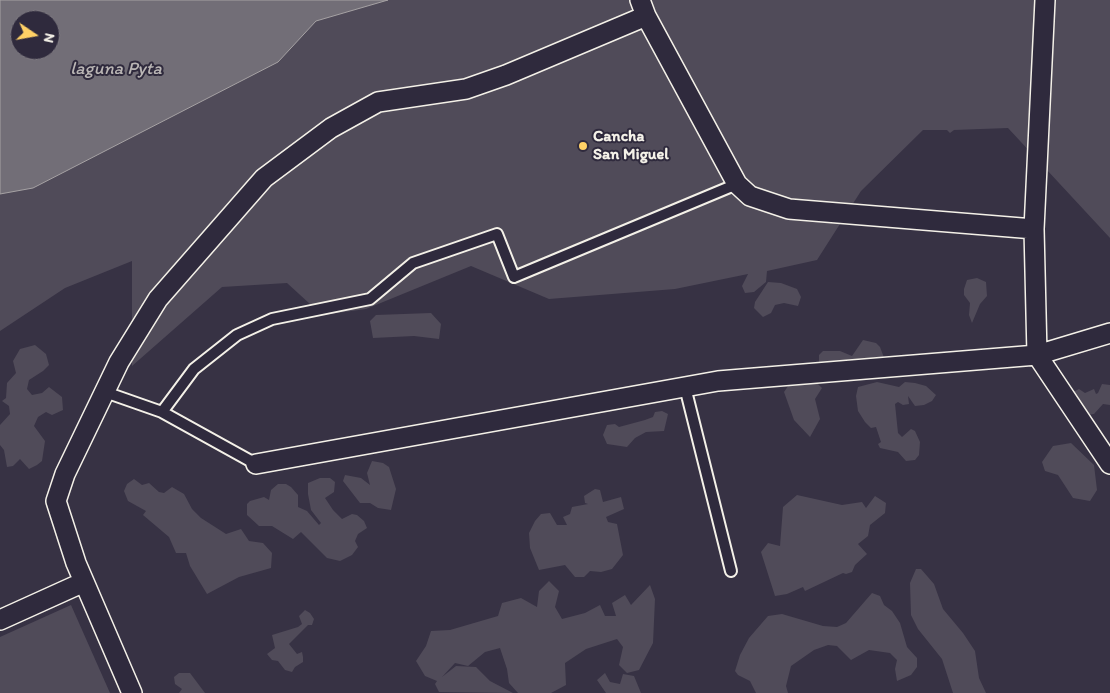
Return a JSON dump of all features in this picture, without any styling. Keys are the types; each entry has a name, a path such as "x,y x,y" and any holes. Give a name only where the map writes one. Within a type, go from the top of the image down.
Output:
{"street":[{"path":"1045,0 1034,229 1037,355 1110,464"},
{"path":"132,693 76,563 56,501 65,474 119,362 158,299 218,228 264,178 331,128 378,102 466,89 506,75 643,8 738,184 750,196 789,209 1034,229"},
{"path":"256,464 728,380 1037,355 1110,333"},
{"path":"0,620 84,582"}],"lane":[{"path":"162,412 194,369 237,335 272,319 370,299 413,263 496,234 514,277 738,184"},
{"path":"685,387 731,571"},
{"path":"104,392 162,412 256,464"}],"shaded area":[{"path":"0,0 1110,0 1110,238 1008,128 954,130 950,133 947,130 923,130 861,191 817,260 767,271 766,282 754,292 745,293 742,286 748,274 675,289 549,299 471,266 366,309 322,315 287,283 222,287 132,366 132,261 65,288 0,331"},
{"path":"977,278 986,282 987,296 980,304 972,323 969,315 970,303 964,295 964,289 967,280"},
{"path":"768,282 781,283 797,289 801,297 798,306 784,303 775,305 771,313 763,317 754,308 755,302"},
{"path":"431,313 441,324 439,339 414,336 373,338 370,321 376,315"},
{"path":"863,340 876,343 880,347 886,363 822,366 819,362 819,355 823,351 840,351 852,356"},
{"path":"35,345 46,354 49,365 29,380 27,389 32,395 42,393 49,387 62,397 63,410 52,415 46,412 38,417 34,426 45,441 42,461 29,469 20,459 13,466 7,467 4,450 0,445 0,425 10,414 9,406 2,401 6,398 7,383 16,373 13,361 20,349"},
{"path":"812,378 822,388 815,399 820,419 810,437 794,420 784,392 793,379"},
{"path":"877,382 899,387 905,382 915,383 926,386 936,395 932,401 924,405 915,406 908,396 909,404 903,405 898,402 895,404 898,433 902,437 911,429 915,431 920,442 919,455 915,460 906,461 898,452 880,448 878,444 881,442 876,427 871,428 858,411 856,396 858,387"},
{"path":"1102,384 1110,385 1110,405 1103,404 1094,414 1086,415 1072,402 1073,392 1079,389 1085,393 1094,389 1096,394"},
{"path":"662,411 668,414 664,431 646,432 635,438 627,447 607,444 603,435 607,425 615,424 619,427 645,420 653,417 655,412"},
{"path":"1071,443 1094,465 1097,490 1090,501 1073,498 1058,475 1045,471 1042,462 1053,446"},
{"path":"372,461 383,463 389,467 396,489 391,510 378,508 370,503 360,503 343,481 345,475 361,478 370,485 367,473"},
{"path":"320,478 330,478 335,482 334,492 325,498 333,510 342,519 352,514 357,515 364,521 367,528 358,534 355,541 358,547 352,555 340,561 327,558 301,532 293,539 272,526 259,526 247,515 247,504 250,501 264,497 269,500 271,490 278,484 286,484 298,495 298,507 307,511 319,525 321,523 311,510 308,483"},
{"path":"134,479 142,485 149,483 159,492 164,493 172,487 184,494 192,509 201,518 226,534 241,529 249,541 263,543 272,553 271,568 239,577 207,594 190,566 186,553 176,553 169,537 143,515 146,511 128,501 124,491 127,484"},
{"path":"595,489 600,490 603,502 621,497 624,509 606,517 608,522 617,524 623,555 612,569 601,572 590,571 584,577 575,577 565,565 539,570 530,548 529,533 535,521 541,514 550,513 557,525 567,525 563,517 570,514 572,507 588,504 585,503 584,496"},
{"path":"797,495 842,505 862,502 866,508 875,496 886,503 885,513 870,525 868,536 858,544 867,554 855,565 852,572 843,573 805,591 803,587 787,594 775,596 761,552 768,543 780,546 783,507"},
{"path":"916,569 921,569 934,584 943,609 975,651 979,678 986,693 953,693 942,659 918,629 911,615 910,583"},
{"path":"549,581 559,591 555,607 562,619 585,613 600,605 605,616 616,616 612,603 625,595 631,605 650,585 655,599 653,643 639,670 627,673 619,665 623,647 617,639 586,649 565,663 566,685 551,693 518,693 509,683 507,669 500,648 485,652 468,666 455,663 442,677 456,666 476,667 490,681 513,693 439,692 435,684 437,681 425,676 416,661 426,646 431,631 450,630 498,616 502,603 521,598 537,607 539,591"},
{"path":"872,593 880,596 884,605 892,611 900,623 907,647 917,658 917,667 911,675 897,681 895,669 897,660 890,653 869,650 851,660 837,646 828,645 814,650 791,666 786,686 788,693 756,693 750,681 738,675 735,671 740,655 749,638 768,616 782,614 823,626 837,627 846,623"},
{"path":"71,605 110,693 0,693 0,637"},
{"path":"305,610 314,619 312,625 308,625 289,644 297,654 302,652 303,657 303,662 295,667 292,672 285,670 278,661 272,660 267,654 275,648 272,635 302,624 299,616"},
{"path":"179,673 190,673 205,693 179,693 182,689 175,684 174,677"},
{"path":"605,673 610,682 620,684 623,674 634,676 641,693 606,693 597,680"}],"water":[{"name":"laguna Pyta","path":"0,0 388,0 316,21 278,62 33,188 0,194"}],"place":[{"name":"Cancha San Miguel","path":"583,146"}]}
